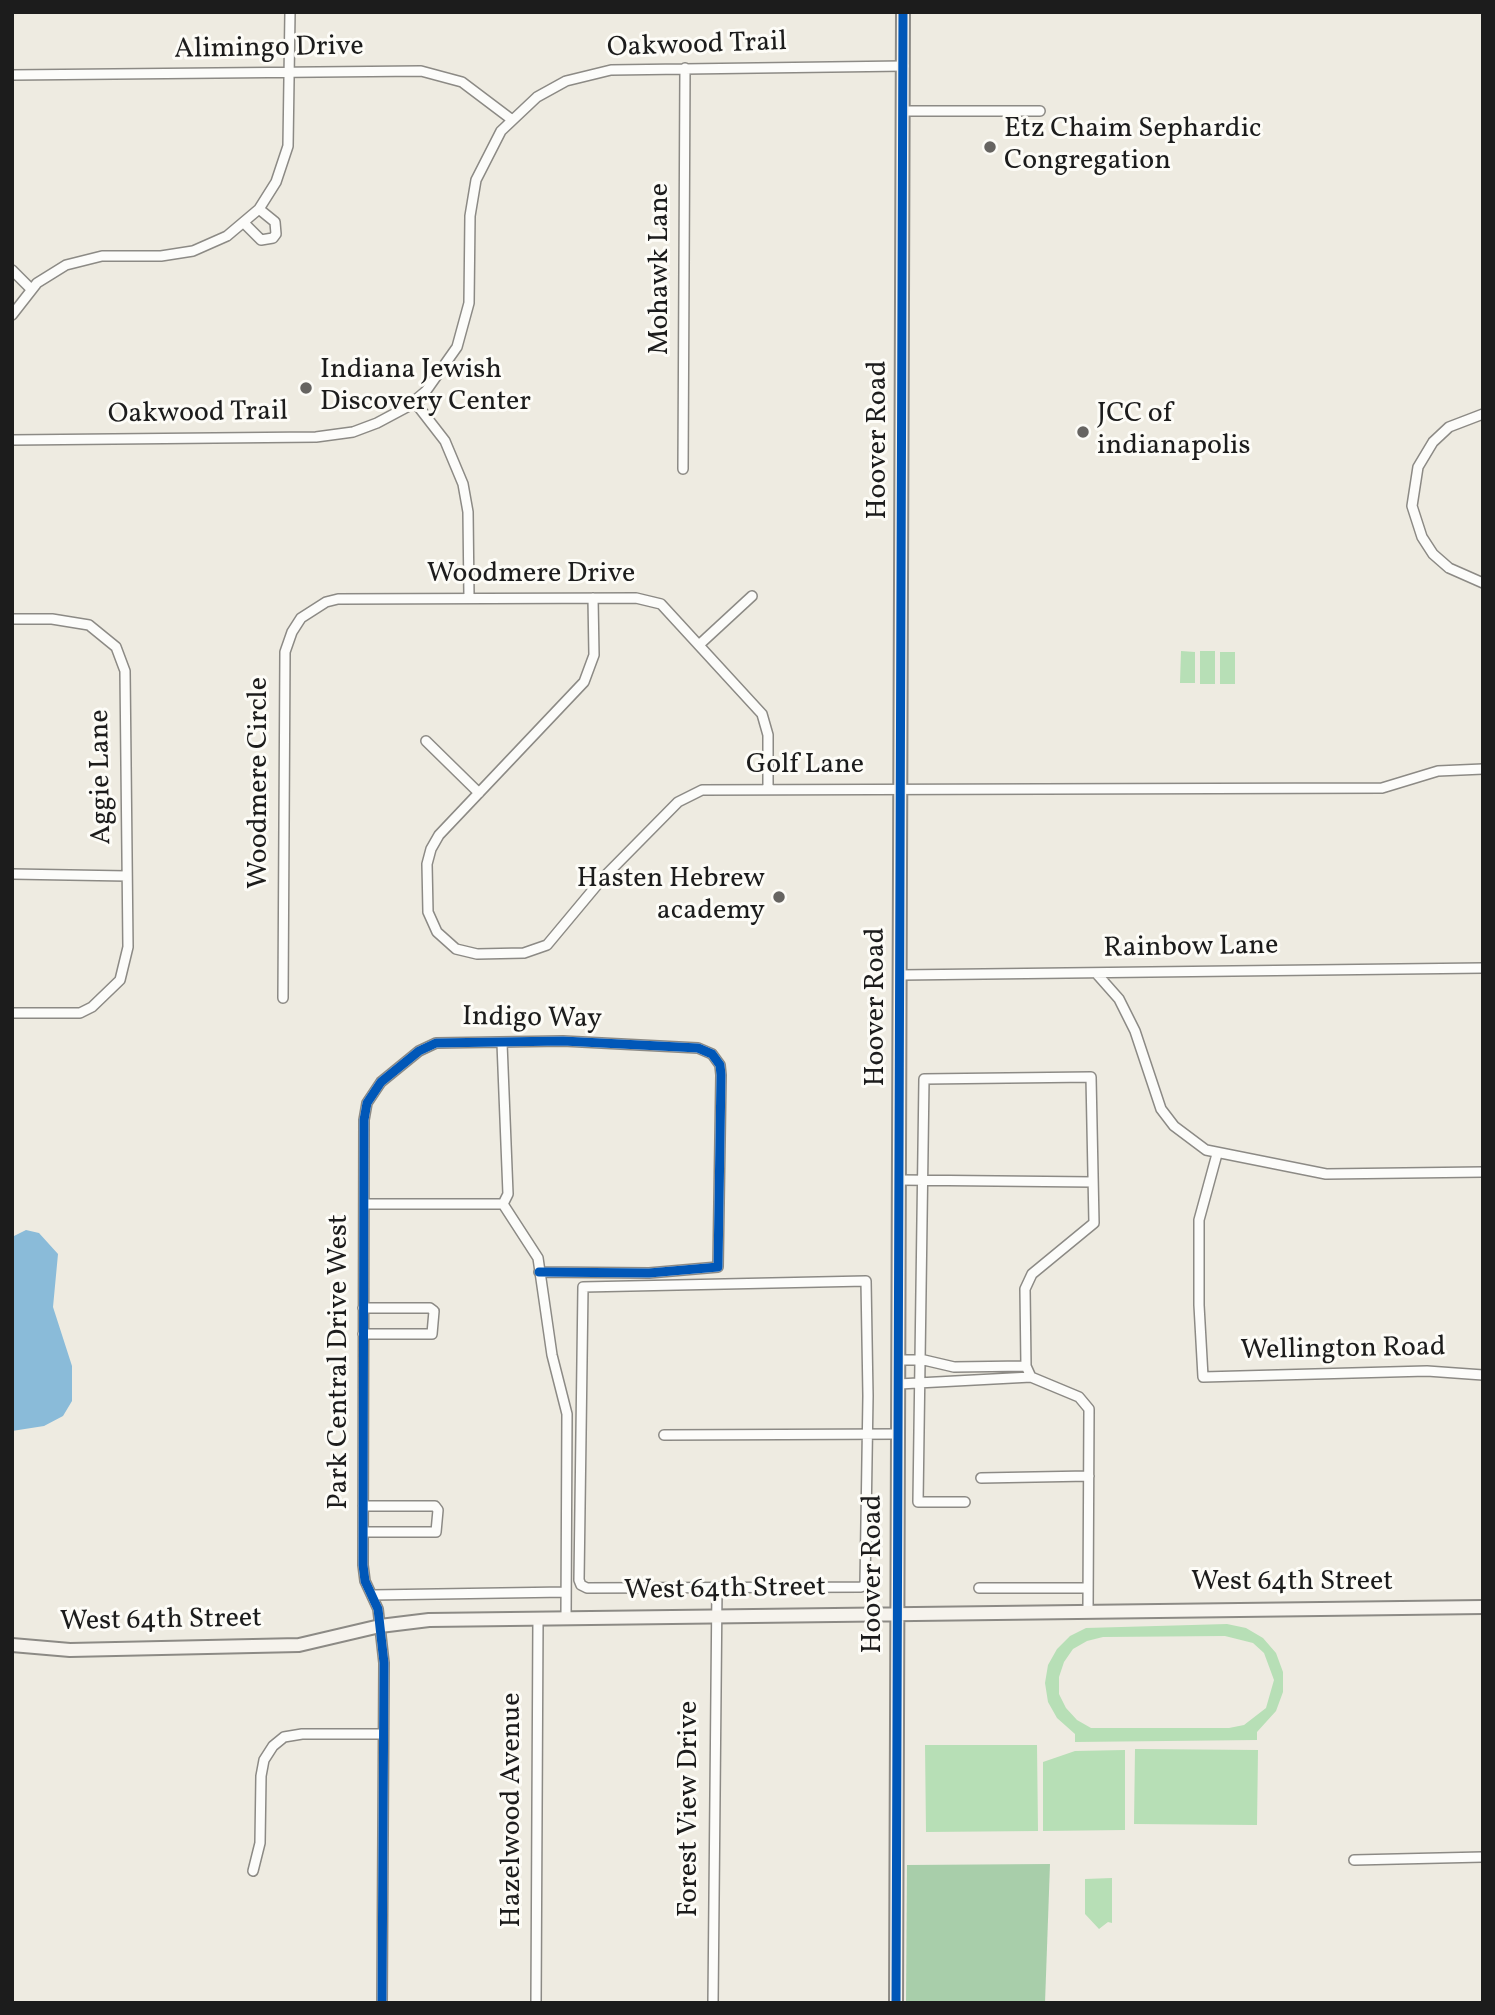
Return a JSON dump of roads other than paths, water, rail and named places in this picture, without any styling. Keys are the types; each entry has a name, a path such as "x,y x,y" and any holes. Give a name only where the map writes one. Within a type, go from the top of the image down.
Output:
{"street":[{"path":"12,315 31,289 51,273 86,259 185,253 212,244 244,223 258,209 276,182 286,154 290,126 290,12"},
{"name":"Hoover Road","path":"896,2003 903,12"},
{"name":"Oakwood Trail","path":"12,440 332,436 377,423 414,401 444,369 462,336 470,299 469,225 473,192 489,149 512,118 544,92 586,74 619,69 904,66"},
{"name":"Mohawk Lane","path":"683,469 685,68"},
{"name":"Alimingo Drive","path":"12,75 438,73 473,88 512,118"},
{"path":"904,111 1040,111"},
{"path":"244,223 261,240 273,238 276,234 275,222 258,209"},
{"path":"12,270 31,289"},
{"path":"414,401 445,441 463,484 468,512 469,597"},
{"path":"1483,414 1465,419 1443,432 1426,452 1414,480 1412,506 1422,537 1449,568 1483,583"},
{"path":"700,644 752,596"},
{"path":"426,741 479,793 586,679 594,656 593,598"},
{"name":"Woodmere Drive","path":"342,599 640,598 661,604 758,708 765,720 768,735 768,789"},
{"name":"Woodmere Circle","path":"283,998 285,652 292,632 304,615 326,602 342,599"},
{"name":"Aggie Lane","path":"12,619 52,619 89,625 116,647 125,671 128,947 124,971 110,992 92,1007 80,1013 12,1013"},
{"name":"Golf Lane","path":"479,793 439,835 431,849 427,864 428,912 442,938 456,948 477,954 528,953 554,939 602,878 685,796 711,789 1381,788 1438,771 1483,769"},
{"path":"12,874 127,876"},
{"name":"Rainbow Lane","path":"901,975 1483,968"},
{"path":"1096,973 1119,999 1135,1031 1161,1110 1190,1140 1217,1154 1246,1156 1326,1174 1483,1172"},
{"name":"Indigo Way","path":"370,1095 381,1082 431,1044 563,1041 698,1048 712,1054 721,1072 718,1267 649,1273 539,1272"},
{"path":"502,1043 509,1194 503,1204"},
{"name":"Hoover Road","path":"965,1502 918,1502 920,1180 924,1079 1091,1077 1093,1182"},
{"name":"Park Central Drive West","path":"370,1095 364,1116 363,1572 373,1595 384,1663 382,2003"},
{"name":"Wellington Road","path":"1217,1154 1199,1220 1199,1305 1203,1377 1427,1370 1483,1375"},
{"path":"900,1180 1093,1182 1094,1223 1027,1280 1026,1366 1031,1377"},
{"path":"364,1204 503,1204"},
{"path":"503,1204 534,1248 552,1355 567,1415 566,1618"},
{"path":"866,1281 868,1435 865,1585 587,1588 581,1585 579,1553 583,1287 866,1281"},
{"name":"Park Central Drive West","path":"363,1308 430,1308 434,1311 432,1334 363,1334"},
{"path":"899,1360 919,1360 954,1367 1026,1366"},
{"path":"899,1384 1031,1377 1086,1402 1090,1409 1088,1611"},
{"path":"664,1435 899,1434"},
{"path":"981,1478 1089,1476"},
{"name":"Park Central Drive West","path":"363,1506 435,1506 438,1510 438,1530 363,1532"},
{"name":"Forest View Drive","path":"713,2003 717,1587"},
{"path":"979,1588 1088,1588"},
{"path":"373,1595 566,1592"},
{"name":"West 64th Street","path":"12,1645 70,1650 288,1646 380,1626 429,1620 1483,1607"},
{"name":"Hazelwood Avenue","path":"536,2003 538,1618"},
{"path":"253,1871 260,1843 261,1776 264,1760 273,1746 284,1737 302,1734 383,1734"},
{"path":"1354,1860 1483,1857"}],"water":[{"path":"26,1230 39,1233 58,1254 53,1307 72,1366 72,1401 63,1416 44,1426 12,1431 12,1237"}],"place":[{"name":"Etz Chaim Sephardic Congregation","path":"990,147"},
{"name":"Indiana Jewish Discovery Center","path":"306,388"},
{"name":"JCC of indianapolis","path":"1083,432"},
{"name":"Hasten Hebrew academy","path":"779,897"}]}
